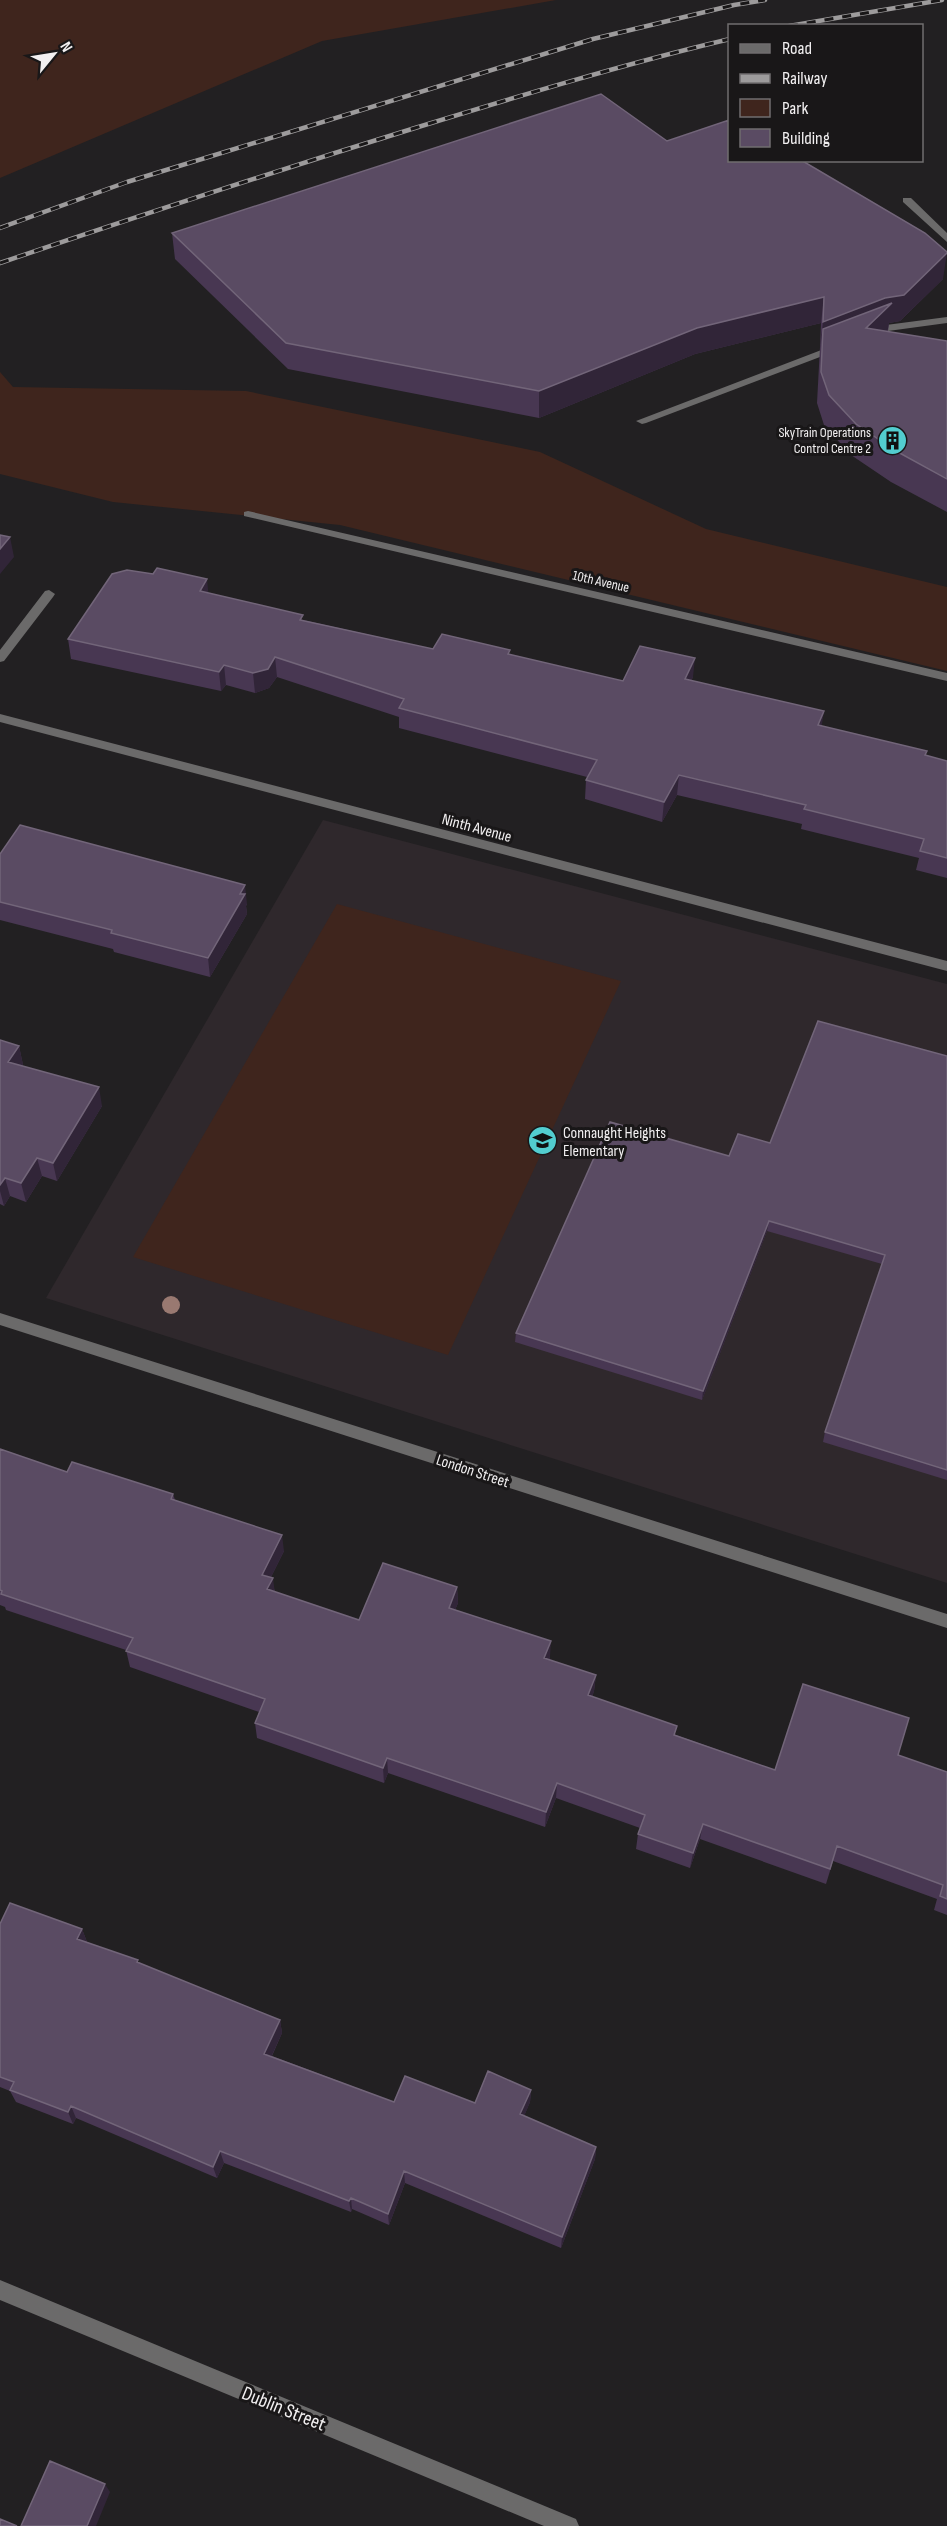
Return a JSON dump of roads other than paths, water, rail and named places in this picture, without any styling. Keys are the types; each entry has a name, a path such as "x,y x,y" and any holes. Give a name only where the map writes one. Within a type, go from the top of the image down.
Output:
{"street":[{"path":"907,200 947,239"},
{"path":"864,336 886,328 947,320"},
{"path":"642,422 853,341"},
{"name":"10th Avenue","path":"248,514 947,677"},
{"path":"0,658 49,594"},
{"name":"Ninth Avenue","path":"0,718 947,966"},
{"name":"London Street","path":"0,1319 947,1621"},
{"name":"Dublin Street","path":"0,2290 569,2526"}],"railway":[{"path":"0,228 127,182 593,39 734,5 765,0"},
{"path":"801,24 942,0"},
{"path":"0,263 207,194 532,92 728,40"}],"place":[{"name":"SkyTrain Operations Control Centre 2","path":"892,440"},
{"name":"Connaught Heights Elementary","path":"542,1141"}]}
